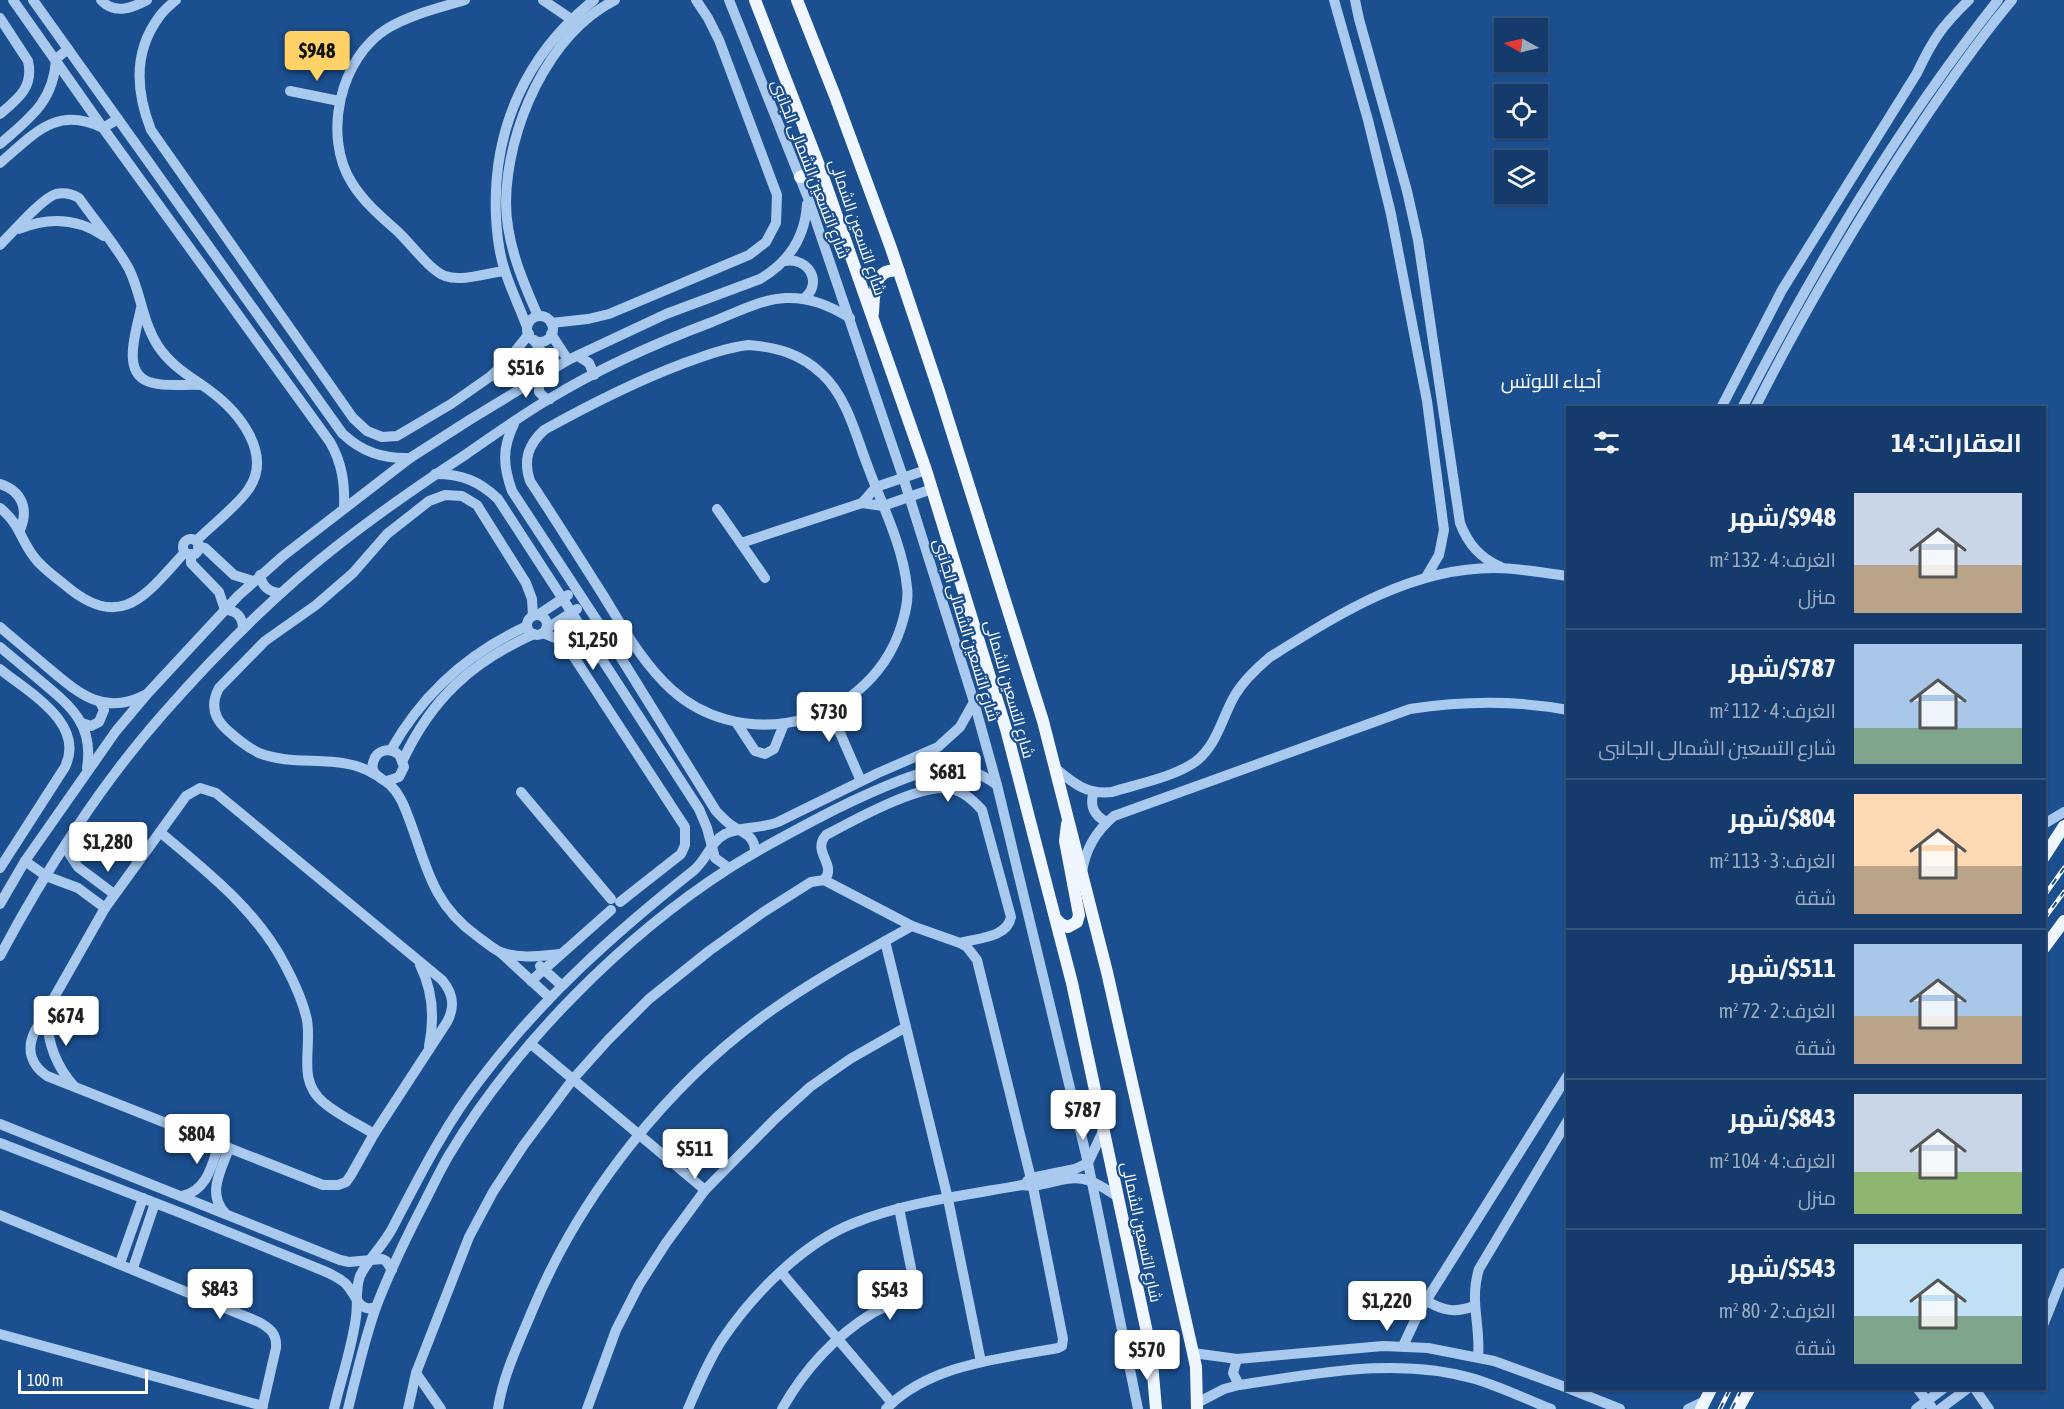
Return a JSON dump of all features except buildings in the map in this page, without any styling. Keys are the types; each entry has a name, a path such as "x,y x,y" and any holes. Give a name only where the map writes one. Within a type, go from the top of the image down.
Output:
{"main road":[{"name":"شارع التسعين الشمالى","path":"755,0 820,168 926,470 1006,729 1056,919 1118,1196 1151,1351 1156,1409"},
{"name":"شارع التسعين الشمالى","path":"797,0 899,271 1042,721 1107,972 1196,1367 1197,1406"},
{"path":"800,177 820,168"},
{"path":"872,316 875,288 880,276 885,271 899,271"},
{"path":"1056,919 1061,924 1071,926 1077,922 1079,915 1065,841 1068,820"},
{"path":"2046,854 2064,826"},
{"path":"2046,945 2064,921"},
{"path":"1129,1357 1151,1351"},
{"path":"1703,1405 1710,1390"},
{"path":"1738,1409 1748,1390"}],"street":[{"path":"14,0 103,129 335,451 342,469 345,488 344,508"},
{"path":"34,0 342,433 363,450 378,456 394,459 410,458"},
{"path":"101,0 105,5 120,10 132,8 147,0"},
{"path":"176,0 159,17 147,40 140,63 139,84 142,107 151,130 353,418 367,431 382,437 397,436 452,404 491,376 530,334 531,320 538,316 546,317 551,323 551,334 546,340 530,334"},
{"path":"465,0 415,15 386,29 363,51 348,77 339,101 337,120 340,156 350,181 367,204 434,269 446,276 458,278 504,271"},
{"path":"543,0 571,19"},
{"path":"553,370 530,334 504,271 497,232 495,187 503,136 521,89 549,44 571,19 594,0"},
{"path":"538,316 517,264 509,232 506,203 509,165 515,135 529,98 549,62 580,26 615,0"},
{"path":"551,323 609,314 749,255 766,242 776,223 777,195 719,40 696,0"},
{"name":"شارع التسعين الشمالى الجانبى","path":"729,0 808,198 910,496 974,702 997,785 1088,1163 1138,1409"},
{"path":"1334,0 1368,120 1391,214 1427,401 1444,530 1439,555 1426,578"},
{"path":"1355,0 1407,191 1418,240 1460,523 1472,546 1492,563 1504,568"},
{"path":"1722,406 1782,290 1811,240 1917,73 1939,31 1969,0"},
{"path":"1743,406 1824,256 1879,167 1944,72 1998,0"},
{"path":"1756,406 1802,317 1864,210 1933,106 2012,0"},
{"path":"0,18 28,61 30,69 30,77 24,93 0,114"},
{"path":"0,144 45,100 55,74 56,59 68,50"},
{"path":"290,91 339,101"},
{"path":"0,163 44,126 58,120 74,119 89,122 103,129"},
{"path":"103,129 118,119"},
{"path":"0,245 48,198 60,193 79,198 129,270 148,328 159,347 173,364 222,400 250,434 257,462 255,476 248,490 193,549 148,592 133,602 118,607 106,607 84,601 39,563 27,546 20,530 0,508"},
{"path":"0,904 25,861 116,731 148,693 257,578 410,458 471,418 573,358 666,314 760,279 785,261 798,243 806,221 808,198"},
{"path":"13,232 37,223 61,221 86,226 107,238"},
{"path":"785,261 799,261 812,276 812,289 803,299"},
{"path":"0,956 65,847 138,744 163,714 280,593 397,499 550,399 675,336 769,300 803,299 819,303 849,318"},
{"path":"141,308 132,360 140,376 156,384 201,385"},
{"path":"551,334 573,358 589,363 594,375"},
{"path":"748,345 769,346 790,352 808,362 837,392 847,411 883,506 905,568 908,590 905,615 885,661 870,681 851,697 830,710 784,724 760,725 736,722 709,714 674,692 647,664 530,481 526,458 529,447 544,430 605,396 653,375 728,348 748,345"},
{"path":"539,379 539,392 550,399"},
{"path":"515,422 507,438 504,456 506,474 512,491 613,645 716,811 723,819 750,836 755,852"},
{"path":"335,451 350,441"},
{"path":"862,503 876,487 926,470"},
{"path":"435,474 453,474 470,478 485,487 498,499 699,808 715,858 729,868"},
{"path":"0,484 10,488 22,501 25,512 20,530"},
{"path":"741,543 862,503 883,506 932,489"},
{"path":"404,805 387,781 351,764 284,758 261,753 241,742 223,727 214,712 213,704 219,688 265,641 323,599 353,573 387,534 437,497 454,495 477,504 526,583 535,615"},
{"path":"717,509 765,578"},
{"path":"193,549 205,548 234,575 257,578 268,590 280,593"},
{"path":"193,549 191,563 219,592 225,610"},
{"path":"1055,768 1078,786 1094,792 1112,792 1178,771 1193,763 1210,746 1242,685 1270,657 1380,593 1426,578 1461,570 1504,568 1566,576"},
{"path":"531,981 614,903 681,854 685,845 686,827 570,651 558,639 538,631 529,620 576,590"},
{"path":"549,997 500,952 462,925 441,900 427,871 404,805 403,760 431,711 456,683 485,660 585,604"},
{"path":"225,610 239,615 243,629"},
{"path":"391,750 419,707 443,680 486,647 538,631 546,620 535,615"},
{"path":"601,627 616,617"},
{"path":"0,627 86,697 100,702 124,702 148,693"},
{"path":"613,645 628,635"},
{"path":"0,647 74,711 82,723 89,747 87,772"},
{"path":"0,669 60,719 68,733 70,746 65,767 0,867"},
{"path":"82,723 91,726 99,722 104,710 100,702"},
{"path":"334,1409 353,1334 359,1279 390,1233 435,1148 461,1107 489,1068 549,997 624,927 698,867 723,834 762,828 778,822 861,781 925,754 950,738 960,727 974,702"},
{"path":"1082,874 1089,845 1114,816 1410,709 1488,702 1539,705 1566,710"},
{"path":"830,710 861,781"},
{"path":"736,722 755,751 765,754 774,749 784,724"},
{"path":"351,764 374,758 381,751 391,750 403,760"},
{"path":"925,754 931,769"},
{"path":"374,758 372,767 376,775"},
{"path":"348,1409 376,1307 392,1269 449,1156 495,1087 563,1006 633,941 729,868 866,794 931,769 960,768 974,771 997,785"},
{"path":"387,781 396,779 402,773"},
{"path":"200,788 216,793 442,980 452,996 451,1014 346,1182 330,1186 322,1185 76,1088 40,1071 31,1056 31,1039 105,908 160,832 192,791 200,788"},
{"path":"824,880 829,869 820,848 826,835 876,809 929,789 944,788 959,791 972,799 982,810 1011,917 1010,923 1003,932 960,943"},
{"path":"521,792 614,903"},
{"path":"1094,792 1093,810 1107,822"},
{"path":"2046,823 2064,812"},
{"path":"160,832 243,904 265,932 285,964 307,1021 307,1076 310,1086 323,1103 374,1134"},
{"path":"65,847 78,867 114,894"},
{"path":"25,861 46,876 69,884 105,908"},
{"path":"408,1409 416,1373 455,1269 484,1210 523,1146 573,1079 649,999 709,951 771,906 811,882 824,880 912,926 960,943 967,947 977,960 1029,1183 1063,1344 1058,1348 981,1362 935,1377 911,1389 889,1406 837,1337 781,1272"},
{"path":"93,899 102,886"},
{"path":"498,1409 508,1369 561,1250 601,1185 640,1135 679,1091 752,1025 827,973 912,926"},
{"path":"885,941 948,1199 981,1362"},
{"path":"500,952 531,957 559,954"},
{"path":"531,957 561,985"},
{"path":"518,968 531,957"},
{"path":"417,959 428,984 432,1004 433,1024 428,1051"},
{"path":"47,1009 51,1046 61,1069 76,1088"},
{"path":"587,1409 616,1330 639,1285 705,1190 776,1118 810,1088 850,1059 906,1027"},
{"path":"531,1044 705,1190"},
{"path":"1403,1346 1413,1323 1566,1078"},
{"path":"1478,1357 1474,1287 1483,1260 1566,1122"},
{"path":"0,1124 340,1260 349,1262 382,1259 392,1269"},
{"path":"1029,1183 1088,1163 1103,1131"},
{"path":"0,1143 324,1271 346,1283 364,1308 376,1307"},
{"path":"182,1196 193,1193 202,1185 224,1146"},
{"path":"224,1146 215,1191 217,1204 226,1214"},
{"path":"688,1409 703,1373 721,1341 742,1313 781,1272 813,1246 852,1223 899,1208 1029,1183 1074,1178 1092,1182 1118,1196"},
{"path":"120,1263 143,1198"},
{"path":"133,1268 155,1203"},
{"path":"782,1409 812,1364 837,1337 872,1313 908,1296 913,1290 914,1283 899,1208"},
{"path":"0,1215 259,1322 271,1329 276,1338 276,1348 262,1408 0,1334"},
{"path":"2048,1307 2064,1273"},
{"path":"1427,1301 1436,1307 1455,1311 1474,1306"},
{"path":"1193,1353 1237,1359 1351,1348 1403,1346 1437,1349 1513,1367 1566,1388"},
{"path":"1237,1359 1233,1372 1239,1385"},
{"path":"1197,1406 1218,1392 1239,1385 1351,1369 1409,1369 1474,1379 1551,1409"},
{"path":"416,1373 441,1409"},
{"path":"1572,1390 1620,1409"},
{"path":"1919,1390 1930,1405"},
{"path":"1916,1409 1930,1405 1942,1390"},
{"path":"1940,1409 1966,1390"},
{"path":"1976,1390 1989,1409"},
{"path":"1688,1409 1703,1405"}],"railway":[{"path":"2046,893 2064,868"},
{"path":"2046,916 2064,892"},
{"path":"1720,1409 1730,1390"},
{"path":"1732,1409 1742,1390"}],"district":[{"name":"أحياء اللوتس","path":"1551,380"}]}
